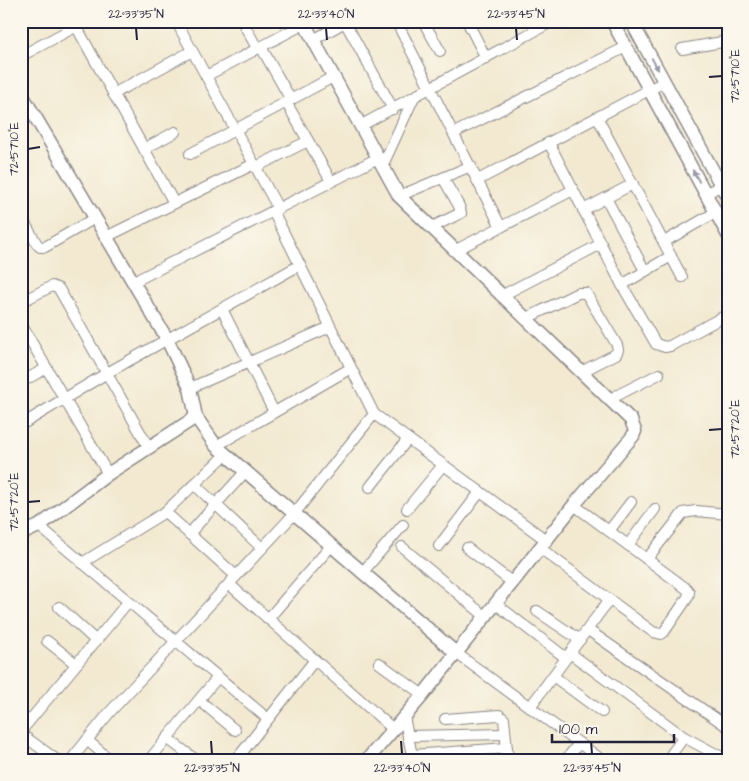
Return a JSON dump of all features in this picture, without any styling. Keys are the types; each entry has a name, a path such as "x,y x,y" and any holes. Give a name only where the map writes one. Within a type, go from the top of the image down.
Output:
{"street":[{"path":"176,21 255,165 300,265 374,414 480,492 609,600 653,632 657,634 664,632 688,597 689,592 687,589 574,505"},
{"path":"242,21 259,48 331,181"},
{"path":"396,21 501,227"},
{"path":"423,21 440,51"},
{"path":"466,21 486,58"},
{"path":"360,126 486,58 541,24 553,21"},
{"path":"612,21 728,235"},
{"path":"631,21 724,185 728,198"},
{"path":"206,76 304,22 399,196 631,420 634,431 633,436 574,505 423,695 393,729 373,757"},
{"path":"313,40 346,22 393,108"},
{"path":"21,56 81,24 113,94 174,204"},
{"path":"682,49 728,41"},
{"path":"454,132 626,47"},
{"path":"113,94 192,50"},
{"path":"190,154 334,77"},
{"path":"478,180 664,82"},
{"path":"22,95 167,339 190,388 196,417 220,451 456,653 602,760"},
{"path":"133,282 331,181 380,162 414,97"},
{"path":"597,117 682,277"},
{"path":"144,149 175,132"},
{"path":"106,237 308,141"},
{"path":"549,143 622,285 656,344 670,346 728,314"},
{"path":"399,196 471,166"},
{"path":"430,228 461,213 460,206 443,178"},
{"path":"583,210 633,184"},
{"path":"706,194 724,185"},
{"path":"454,251 573,190"},
{"path":"606,198 646,271"},
{"path":"664,242 716,212"},
{"path":"21,217 40,247 45,247 95,218"},
{"path":"501,296 601,244"},
{"path":"622,285 671,256"},
{"path":"21,425 64,398 300,265"},
{"path":"21,302 52,286 59,289 149,448"},
{"path":"525,319 578,293 586,293 617,344 618,350 616,354 581,372"},
{"path":"222,309 274,412"},
{"path":"21,324 108,474"},
{"path":"190,388 330,327"},
{"path":"21,382 47,368"},
{"path":"82,563 164,512 195,485 220,451 274,412 351,368"},
{"path":"610,400 660,374"},
{"path":"71,760 109,713 294,514 374,414"},
{"path":"21,534 39,526 108,474 196,417"},
{"path":"370,487 408,439"},
{"path":"407,509 443,465"},
{"path":"189,534 245,472"},
{"path":"195,485 262,548"},
{"path":"439,546 480,492"},
{"path":"609,531 631,502"},
{"path":"628,545 655,509"},
{"path":"647,559 683,513 696,511 728,514"},
{"path":"164,512 189,534 268,619 393,729"},
{"path":"362,573 403,525"},
{"path":"39,526 268,719"},
{"path":"268,619 331,546"},
{"path":"402,547 486,617"},
{"path":"467,548 513,583"},
{"path":"530,707 609,600"},
{"path":"57,760 21,733 128,602"},
{"path":"496,604 684,737 727,760"},
{"path":"59,608 96,641"},
{"path":"537,611 580,640"},
{"path":"588,630 728,727"},
{"path":"47,641 76,664"},
{"path":"236,760 314,661"},
{"path":"379,663 423,695"},
{"path":"553,676 602,712"},
{"path":"149,760 218,677"},
{"path":"199,700 235,730"},
{"path":"445,719 499,715 504,719 508,760"},
{"path":"404,717 412,757 506,748"},
{"path":"408,736 505,734"},
{"path":"667,760 684,737"},
{"path":"167,738 196,760"},
{"path":"87,740 110,760"},
{"path":"566,760 578,743"}]}
